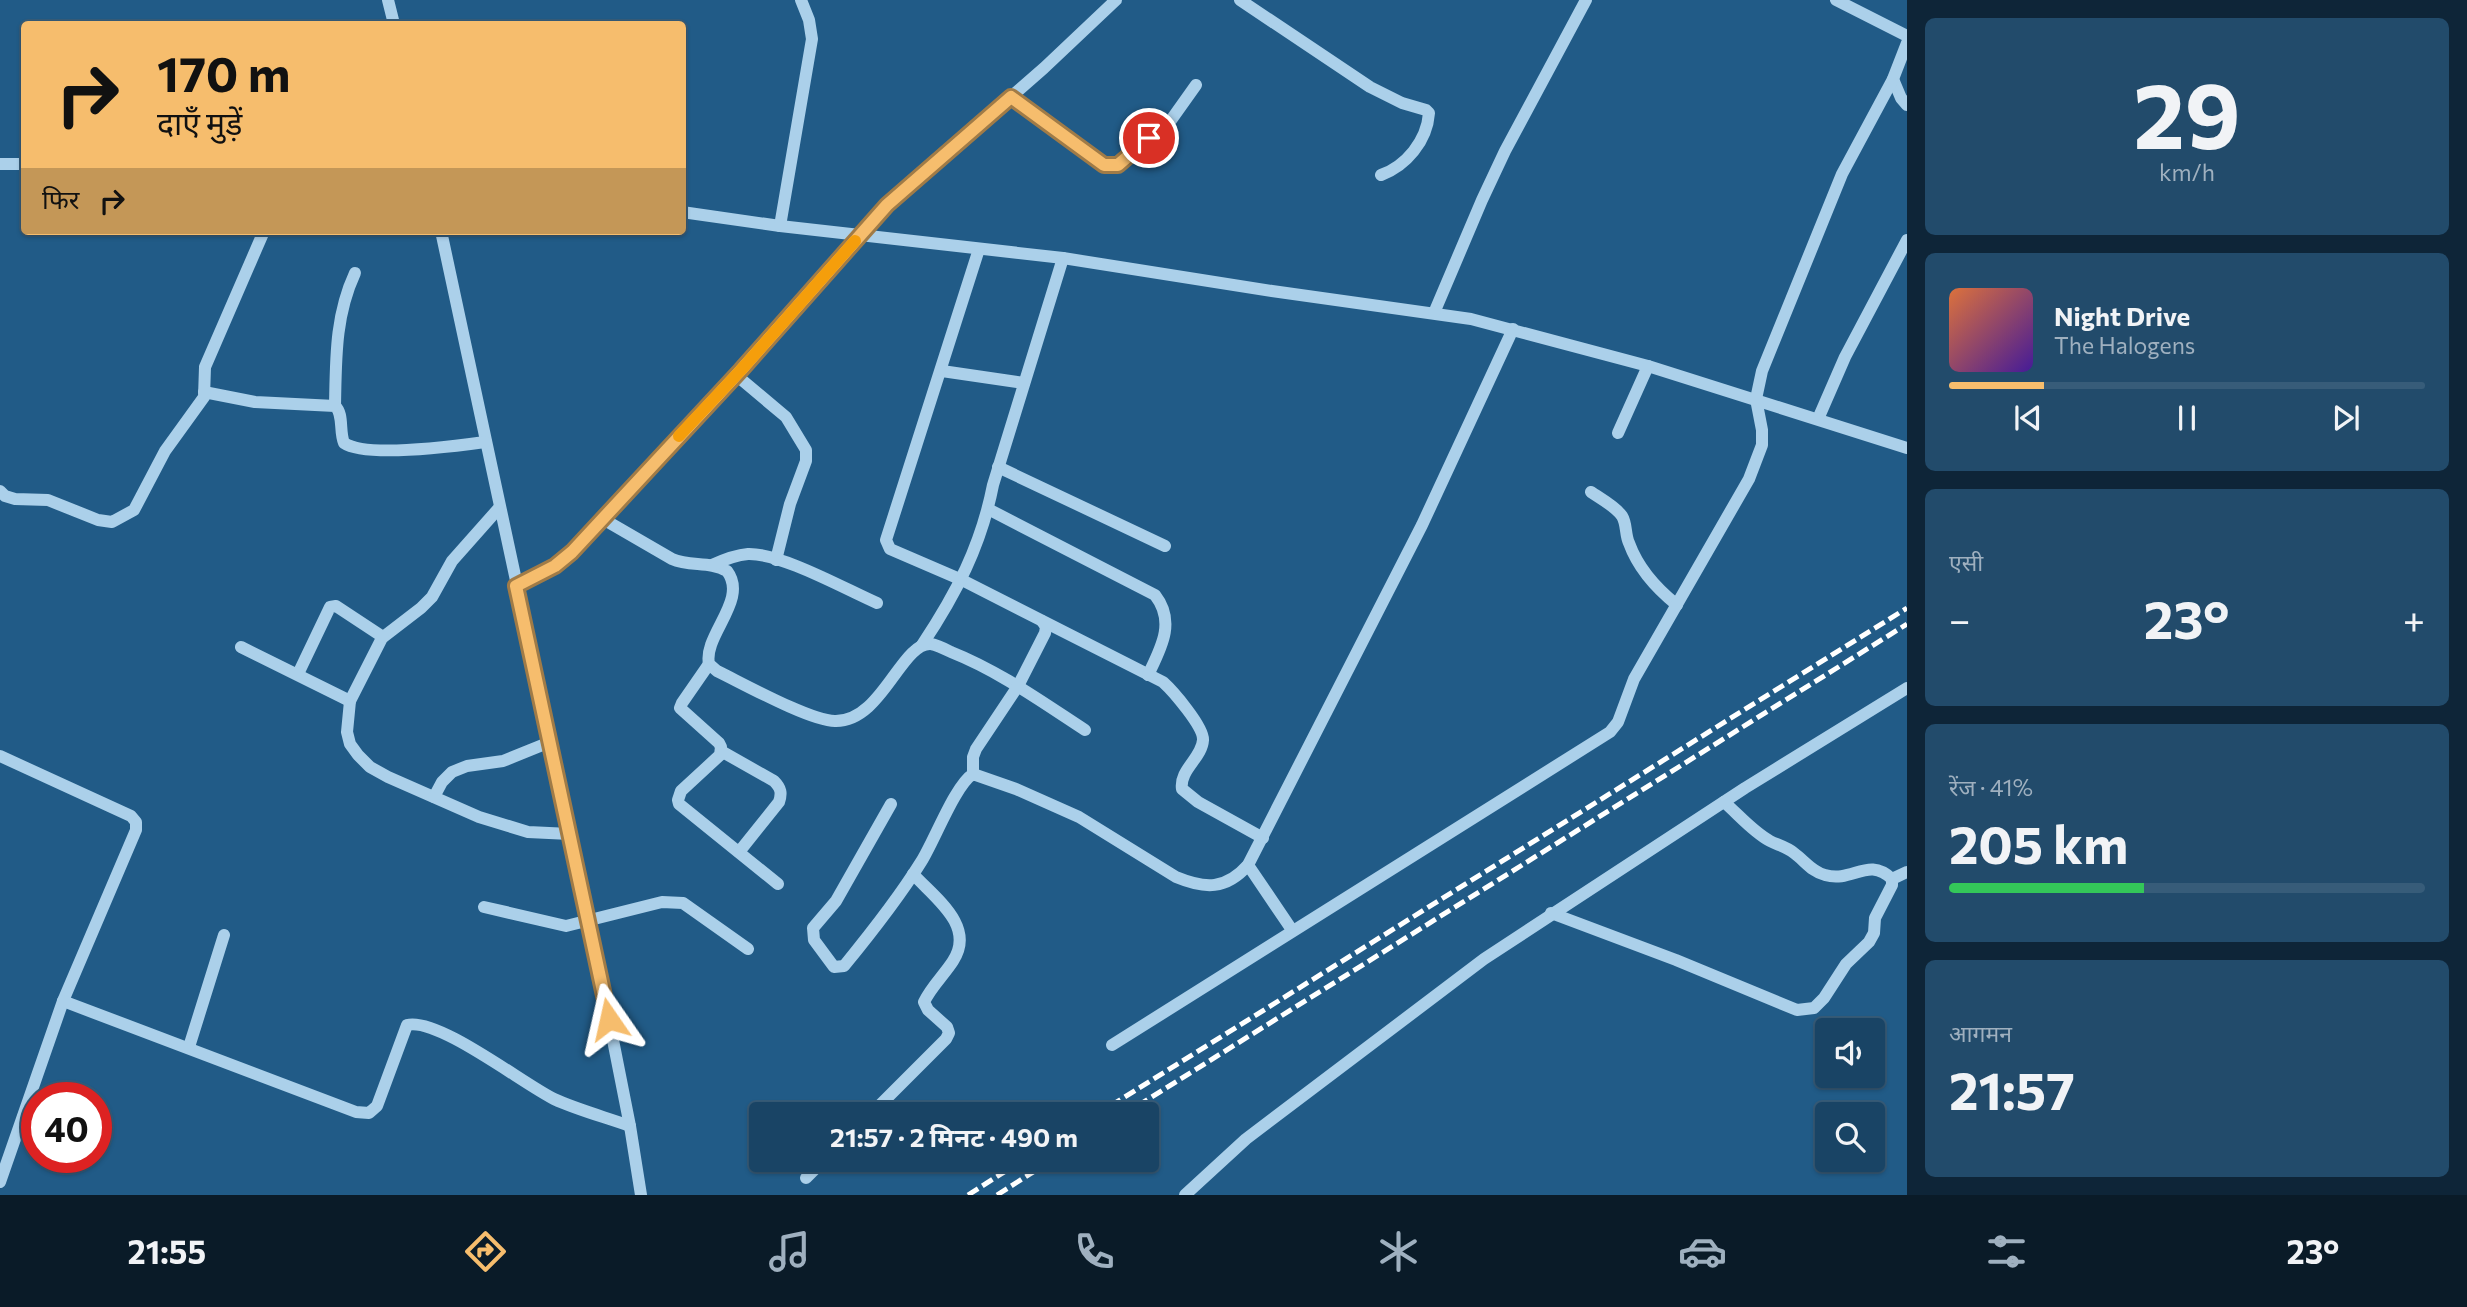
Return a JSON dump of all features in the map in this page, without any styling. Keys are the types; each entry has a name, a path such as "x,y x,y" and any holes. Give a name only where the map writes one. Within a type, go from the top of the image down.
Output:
{"street":[{"path":"388,0 393,21"},
{"path":"780,226 811,38 809,20 801,0"},
{"path":"516,586 555,566 572,552 736,375 887,205 1011,97 1116,0"},
{"path":"1240,0 1370,87 1402,103 1426,110 1429,121 1419,143 1401,165 1381,176"},
{"path":"1434,313 1505,151 1586,0"},
{"path":"1836,0 1907,36"},
{"path":"1112,1045 1610,732 1618,722 1634,679 1749,479 1762,444 1756,399 1762,371 1818,229 1852,154 1893,79 1907,43"},
{"path":"1893,79 1907,105"},
{"path":"1011,97 1099,162 1110,166 1118,165 1142,142 1164,130 1196,85"},
{"path":"0,164 21,164"},
{"path":"686,213 1063,258 1471,319 1648,366 1907,448"},
{"path":"0,491 15,499 48,500 98,520 112,522 124,518 134,510 165,452 198,407 204,392 205,368 262,235"},
{"path":"442,235 589,922 630,1126 641,1195"},
{"path":"1818,419 1845,357 1907,240"},
{"path":"979,249 886,540 890,549 962,580 1168,687 1202,733 1201,747 1182,779 1181,785 1186,794 1262,838"},
{"path":"709,664 717,671 808,714 837,722 860,714 871,705 922,645 962,580 988,509 998,467 1063,258"},
{"path":"335,406 337,336 341,308 355,273"},
{"path":"973,774 1016,789 1079,817 1176,877 1193,884 1215,886 1241,873 1248,865 1422,525 1513,329"},
{"path":"1618,433 1648,366"},
{"path":"942,371 1024,383"},
{"path":"736,375 786,417 806,450 806,461 790,504 776,560"},
{"path":"204,392 255,402 335,406 340,411 341,436 349,446 406,450 485,442"},
{"path":"998,467 1165,546"},
{"path":"1591,492 1611,505 1624,518 1630,546 1641,566 1662,593 1677,605"},
{"path":"499,508 452,561 432,597 383,637 351,701 347,732 350,744 370,767 433,797 479,817 528,832 570,834"},
{"path":"988,509 1155,596 1165,612 1167,624 1165,637 1148,675"},
{"path":"603,519 680,563 701,563 727,571 732,582 731,601 709,653 709,664 680,708 719,743 721,751 720,755 681,791 678,800 778,884"},
{"path":"712,565 745,554 776,560 877,603"},
{"path":"298,674 330,607 336,606 383,637"},
{"path":"891,804 836,901 813,928 814,940 834,967 844,966 913,874 962,786 973,774 976,749 1018,686 1045,633 1046,627 1042,621"},
{"path":"922,645 932,644 966,658 1018,686 1085,730"},
{"path":"241,647 351,701"},
{"path":"1185,1195 1246,1139 1485,959 1551,913 1907,688"},
{"path":"433,797 452,772 467,766 503,761 550,742"},
{"path":"721,751 774,781 780,788 779,802 738,852"},
{"path":"0,756 131,816 136,822 136,830 63,1001 0,1182"},
{"path":"1724,802 1768,840 1788,849 1816,872 1828,876 1847,876 1872,868 1881,870 1892,879"},
{"path":"1248,865 1292,930"},
{"path":"1892,879 1907,872"},
{"path":"883,1102 949,1033 947,1027 928,1010 924,1002 955,958 960,935 957,921 913,874"},
{"path":"1551,913 1676,960 1797,1010 1806,1010 1814,1008 1825,998 1846,964 1871,939 1875,918 1892,885 1892,879"},
{"path":"484,907 559,925 575,925 662,902 683,903 748,949"},
{"path":"189,1047 224,935"},
{"path":"63,1001 356,1112 369,1114 377,1106 403,1033 407,1025 414,1023 465,1045 553,1098 630,1126"},
{"path":"806,1178 812,1172"}],"railway":[{"path":"1117,1102 1907,608"},
{"path":"1144,1102 1907,624"},
{"path":"968,1195 1004,1172"},
{"path":"997,1195 1033,1172"}],"slow traffic":[{"path":"679,436 855,241"}],"route":[{"path":"609,1019 516,586 555,566 572,552 741,370 887,205 1011,97 1104,165 1118,165 1149,138"}]}
